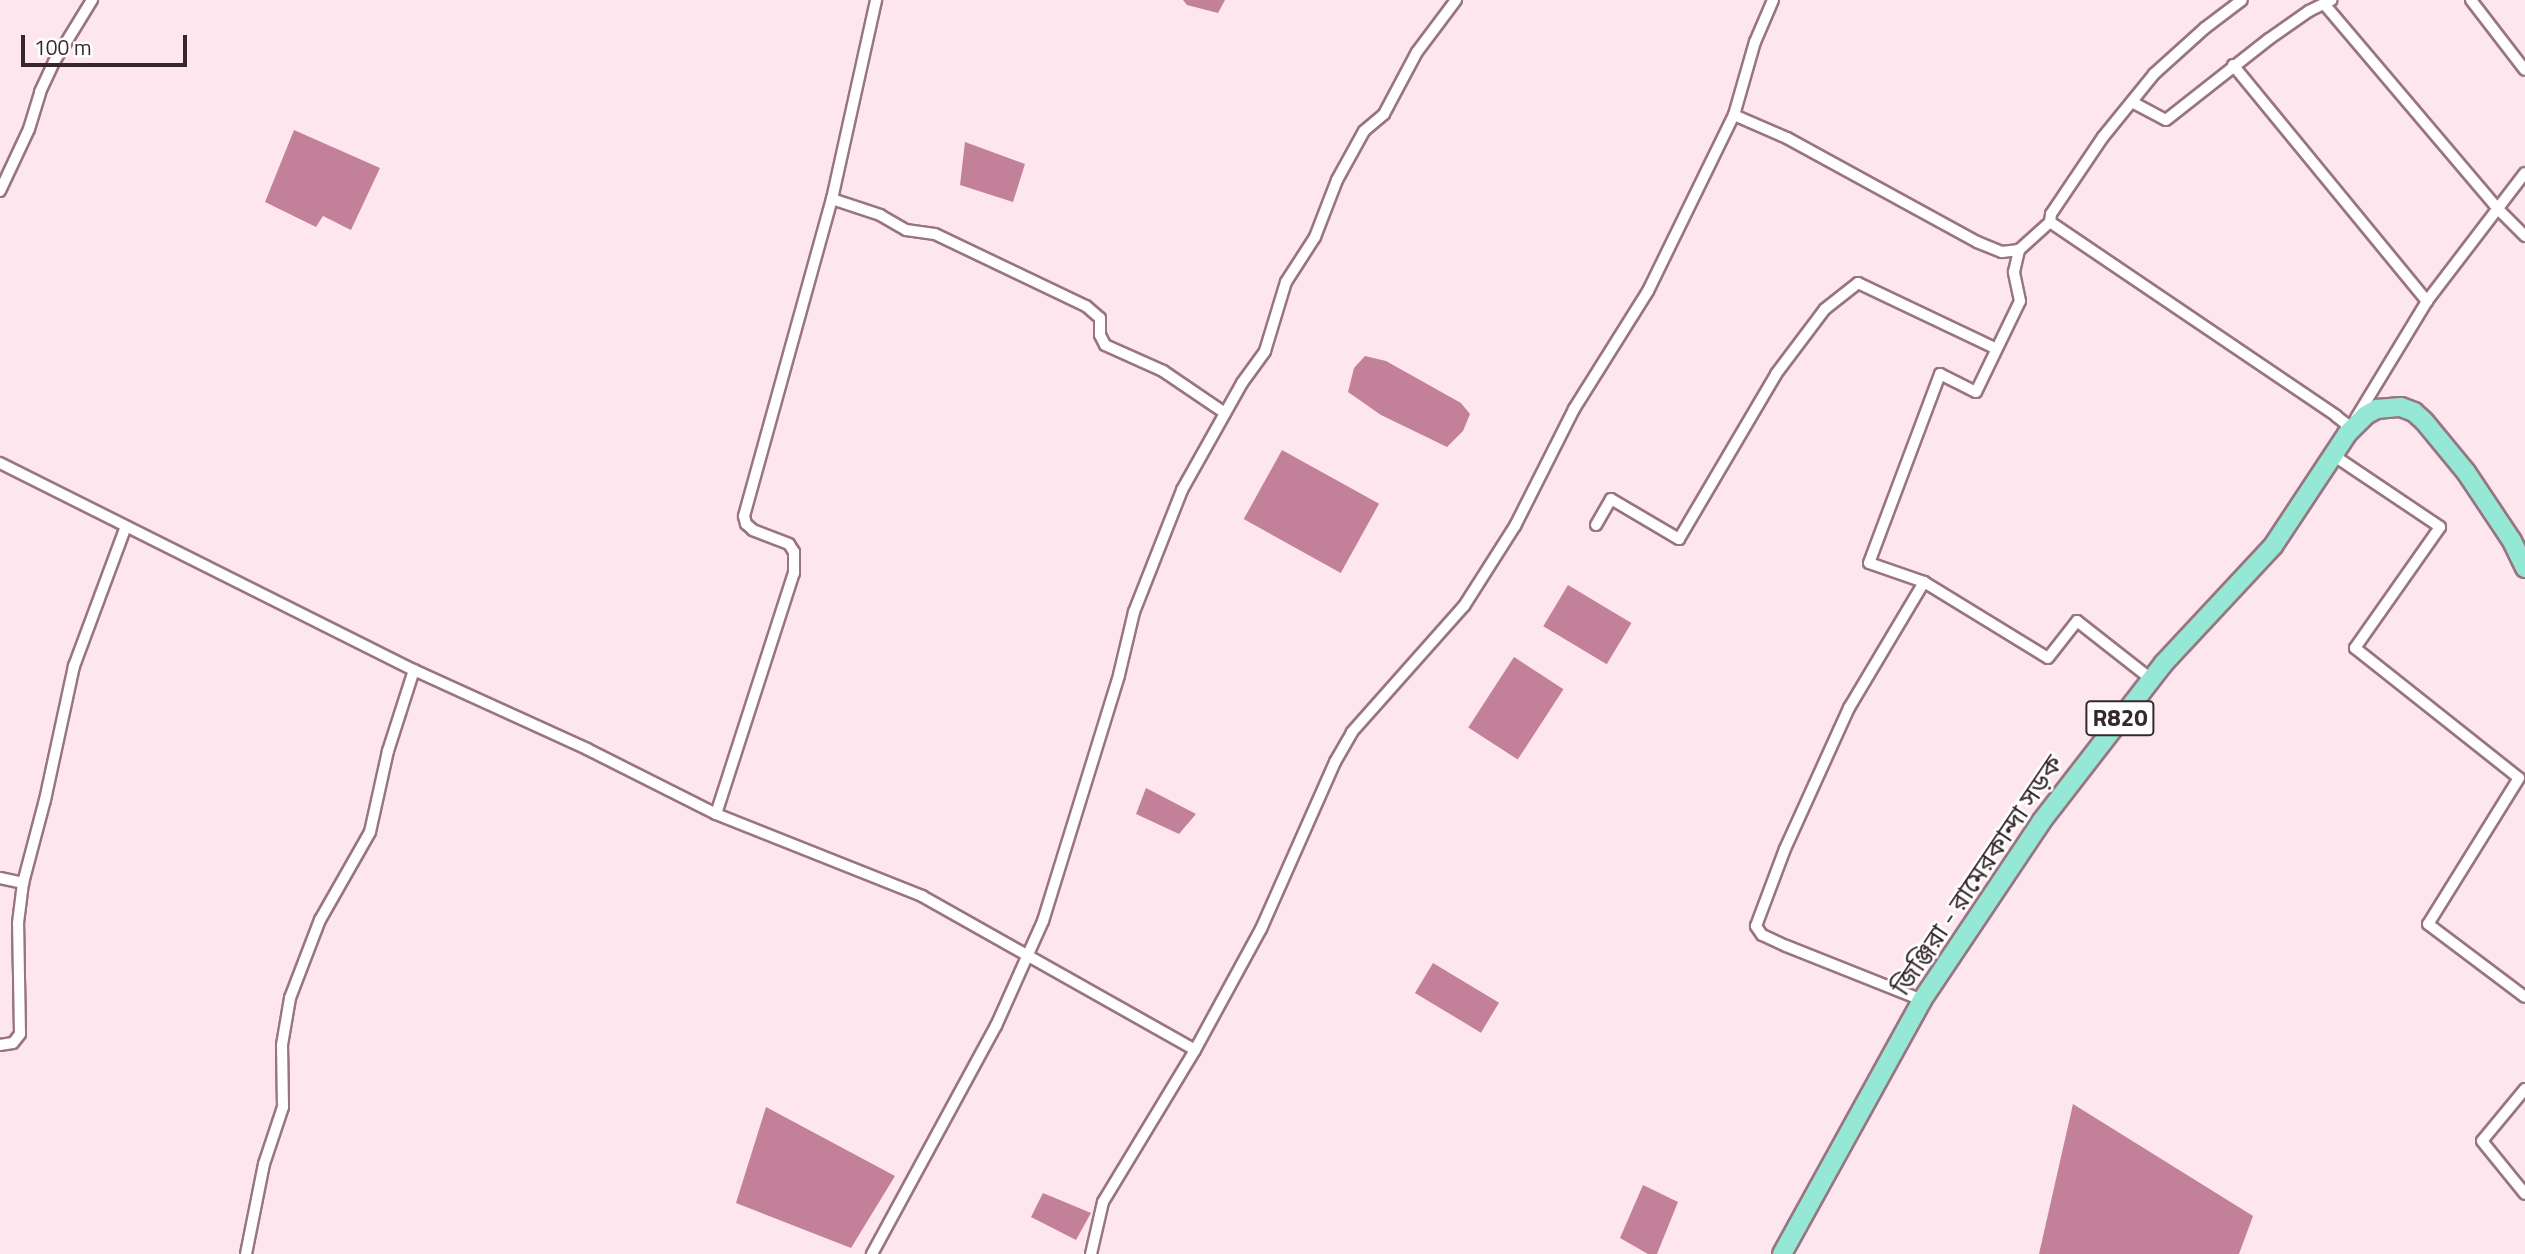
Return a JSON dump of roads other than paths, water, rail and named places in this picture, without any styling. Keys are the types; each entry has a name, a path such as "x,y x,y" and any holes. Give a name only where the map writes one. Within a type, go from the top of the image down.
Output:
{"main road":[{"name":"জিঞ্জিরা - রামেরকান্দা সড়ক","path":"1782,1254 1922,1000 2068,783 2151,679 2273,546 2347,433 2366,415 2377,409 2401,407 2414,412 2447,446 2466,472 2512,541 2525,568"}],"street":[{"path":"0,191 29,130 40,92 54,62 92,0"},
{"path":"716,814 794,573 794,552 789,544 753,530 746,524 744,516 832,199 876,0"},
{"path":"872,1254 996,1026 1043,921 1119,675 1134,612 1182,490 1225,413 1265,351 1286,282 1315,237 1337,180 1364,131 1384,114 1417,52 1456,0"},
{"path":"1091,1254 1103,1202 1195,1050 1261,929 1335,762 1352,732 1464,606 1515,526 1574,409 1648,291 1734,115 1755,42 1773,0"},
{"path":"2151,679 2077,621 2048,658 1924,582 1869,563 1941,374 1976,392 2020,301 2014,272 2019,250 2050,222 2051,214 2103,137 2154,74 2205,28 2242,0"},
{"path":"2471,0 2525,70"},
{"path":"2132,102 2165,120 2233,65 2309,11 2328,3 2497,208 2525,236"},
{"path":"2233,65 2427,301"},
{"path":"1734,115 1787,138 1977,242 2002,252 2019,250"},
{"path":"2347,433 2427,301 2525,173"},
{"path":"832,199 880,215 906,230 935,234 1086,306 1098,313 1100,335 1105,345 1163,372 1225,413"},
{"path":"2050,222 2345,423 2347,433"},
{"path":"1596,525 1611,499 1679,539 1776,374 1825,309 1858,283 1995,348"},
{"path":"2333,455 2440,527 2355,648 2519,778 2428,924 2525,997"},
{"path":"0,463 414,670 587,749 716,814 922,896 1195,1050"},
{"path":"0,1045 13,1043 20,1034 18,923 23,883 45,800 74,666 126,526"},
{"path":"1922,1000 1786,946 1762,935 1755,926 1784,849 1849,708 1924,582"},
{"path":"246,1254 264,1164 283,1107 282,1045 290,998 320,920 370,832 388,751 414,670"},
{"path":"0,878 23,883"},
{"path":"2525,1089 2482,1141 2525,1194"}]}
